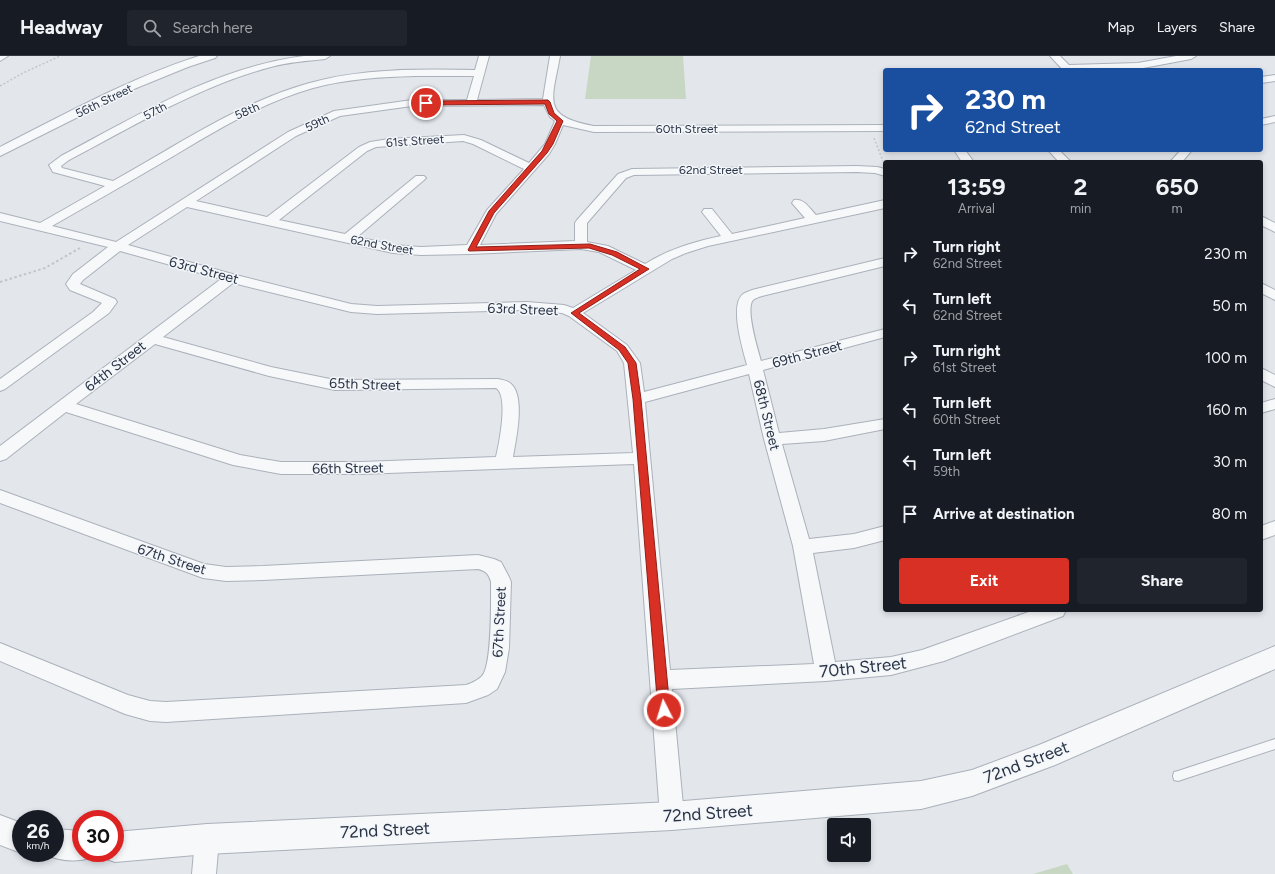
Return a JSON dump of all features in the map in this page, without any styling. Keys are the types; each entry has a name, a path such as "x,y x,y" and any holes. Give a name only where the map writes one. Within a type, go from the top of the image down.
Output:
{"street":[{"name":"56th Street","path":"0,152 135,85 200,58 211,56"},
{"name":"57th","path":"116,184 63,172 57,170 55,165 65,158 164,106 196,91 269,65 325,56"},
{"path":"471,102 484,56"},
{"path":"471,250 491,213 550,144 560,121 552,114 548,102 555,56"},
{"path":"1055,56 1066,68"},
{"path":"1091,68 1138,66 1191,56"},
{"name":"58th","path":"42,227 226,120 306,87 341,80 401,74 478,73"},
{"path":"1263,80 1275,78"},
{"name":"59th","path":"0,386 98,315 108,306 110,302 108,300 75,287 72,284 78,277 118,246 292,134 338,113 402,104 548,102"},
{"path":"1263,122 1275,119"},
{"name":"60th Street","path":"560,121 575,126 594,129 883,128"},
{"name":"61st Street","path":"270,221 363,149 382,143 464,138 477,142 531,168"},
{"path":"1055,152 1063,160"},
{"path":"1178,160 1185,152"},
{"name":"62nd Street","path":"581,245 581,223 622,176 632,172 863,169 880,170 883,172"},
{"path":"348,238 420,178"},
{"path":"798,202 814,220"},
{"name":"62nd Street","path":"187,203 408,251 581,245 603,249 645,269"},
{"path":"574,313 645,269 681,250 883,204"},
{"path":"708,212 729,238"},
{"name":"63rd Street","path":"0,217 118,246 231,278 351,308 396,310 527,306 553,308 574,313 622,348 632,363 637,399 662,680 672,816"},
{"path":"1263,221 1275,228"},
{"name":"68th Street","path":"826,672 802,546 772,439 755,368 744,314 744,305 748,297 757,293 883,262"},
{"name":"64th Street","path":"0,455 231,278"},
{"path":"1263,288 1275,296"},
{"name":"69th Street","path":"637,399 883,334"},
{"name":"65th Street","path":"151,338 269,371 335,385 500,384 505,387 509,393 511,404 504,463"},
{"path":"1263,374 1275,382"},
{"path":"1263,407 1275,404"},
{"name":"66th Street","path":"64,406 238,461 274,467 361,468 642,458"},
{"path":"772,439 824,435 883,424"},
{"name":"67th Street","path":"0,496 203,571 226,574 263,573 478,562 490,564 495,567 501,582 496,670 487,685 466,694 166,712 150,711 126,704 0,652"},
{"path":"1263,532 1275,528"},
{"path":"802,546 828,545 849,542 883,534"},
{"name":"70th Street","path":"662,680 826,672 872,668 910,662 944,652 1051,612"},
{"name":"72nd Street","path":"124,846 207,839 672,816 921,794 972,783 1045,756 1275,657"},
{"path":"0,830 12,835"},
{"path":"204,874 207,839"}],"lane":[{"path":"1178,776 1275,744"}],"path":[{"path":"0,86 23,73 60,56"},
{"path":"870,128 883,160"},
{"path":"0,282 45,268 94,240"}],"green space":[{"path":"591,56 683,56 686,99 585,99"},
{"path":"1067,864 1073,874 1033,874"}],"route":[{"path":"426,103 548,102 552,114 560,121 550,144 491,213 471,250 581,245 603,249 645,269 574,313 622,348 632,363 637,399 664,710"}]}
